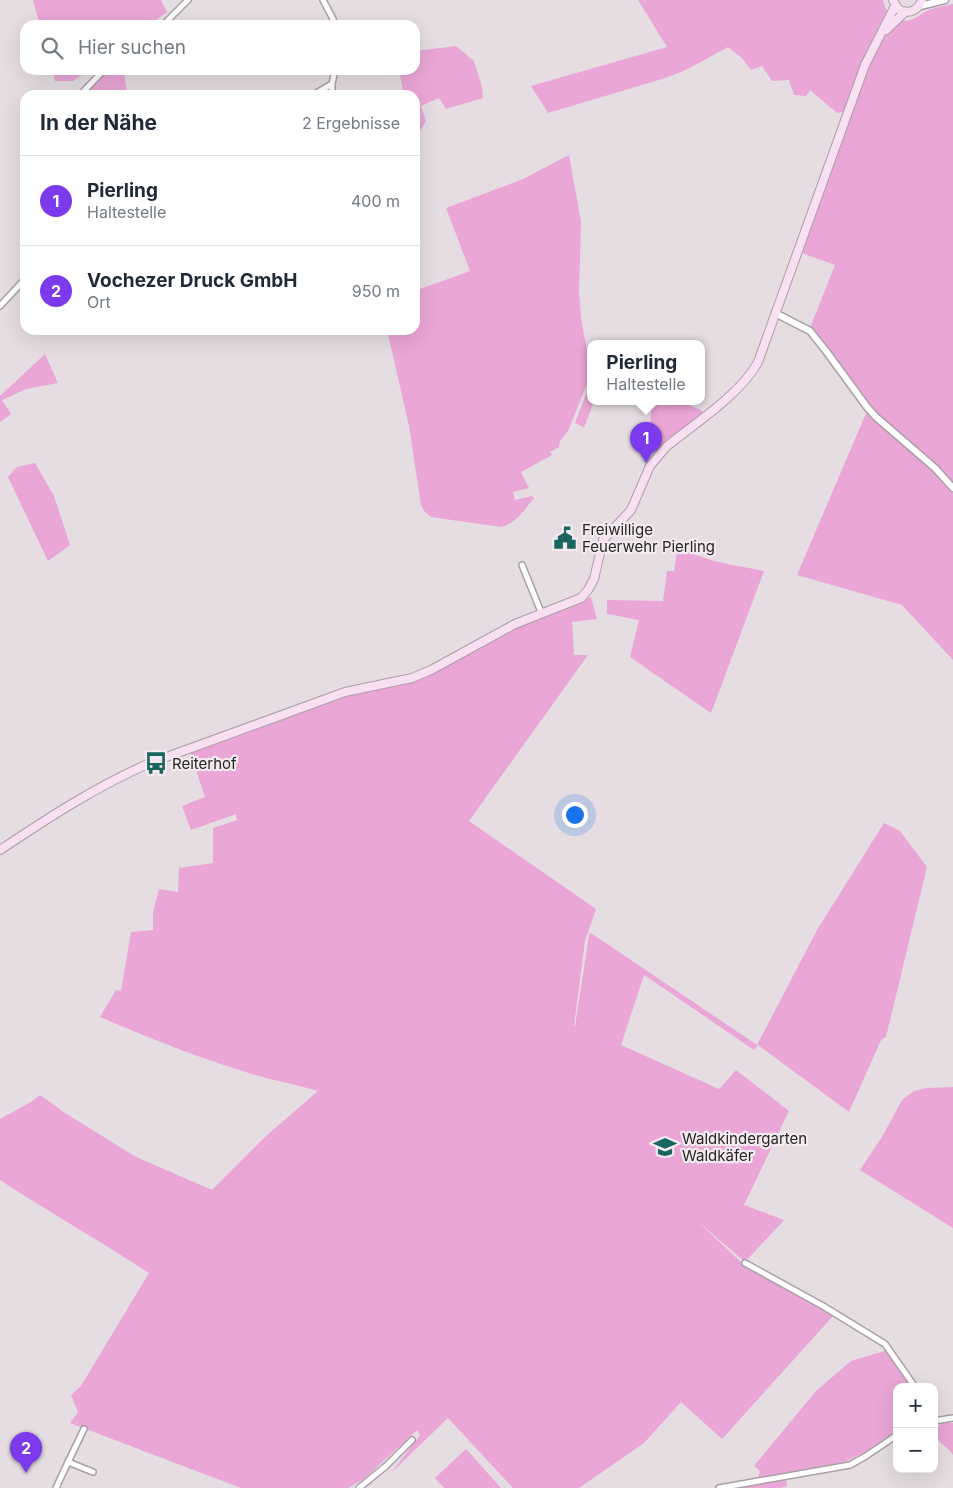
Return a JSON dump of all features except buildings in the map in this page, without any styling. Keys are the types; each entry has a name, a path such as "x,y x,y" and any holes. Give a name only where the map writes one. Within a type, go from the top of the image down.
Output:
{"main road":[{"path":"0,850 76,802 150,763 345,692 412,678 431,670 515,624 541,612 581,598 594,579 604,540 631,510 650,466 666,447 747,380 758,362 865,65 881,35 894,3 905,12 911,12 921,3"},
{"path":"881,35 905,12"}],"street":[{"path":"168,20 188,0"},
{"path":"322,0 333,20"},
{"path":"921,3 945,0"},
{"path":"85,90 99,75"},
{"path":"332,90 334,75"},
{"path":"322,90 332,84"},
{"path":"0,306 20,284"},
{"path":"775,313 810,331 866,407 935,468 953,488"},
{"path":"522,566 541,612"},
{"path":"745,1264 823,1306 885,1344 912,1383"},
{"path":"938,1420 953,1418"},
{"path":"56,1488 84,1429"},
{"path":"719,1488 850,1465 893,1438"},
{"path":"359,1488 386,1466 412,1440"},
{"path":"68,1462 93,1472"}],"shaded area":[{"path":"33,0 161,0 167,12 156,20 39,20"},
{"path":"638,0 883,0 890,14 863,60 843,112 837,113 810,90 806,96 794,95 789,80 772,81 762,66 751,70 742,58 728,47 686,70 662,79 548,113 531,86 667,47"},
{"path":"953,4 953,484 876,414 810,328 835,265 799,252 846,122 875,50 898,20 908,21 932,9"},
{"path":"456,46 474,61 482,87 483,98 446,109 439,98 421,106 426,121 420,132 420,90 403,90 400,75 420,75 420,50"},
{"path":"53,75 82,75 73,81 55,81"},
{"path":"100,75 125,75 126,90 87,90"},
{"path":"569,155 581,222 579,291 581,318 587,350 587,384 568,431 560,441 559,447 550,452 552,455 521,472 529,488 513,492 515,500 532,496 534,498 516,519 501,527 431,517 421,505 409,426 388,335 420,335 420,289 470,271 446,208 523,179"},
{"path":"45,354 58,383 26,389 2,400 11,414 0,422 0,396"},
{"path":"587,392 587,405 593,405 584,427 575,423"},
{"path":"652,405 688,405 701,410 703,413 657,452 655,444 649,443"},
{"path":"867,411 943,480 953,493 953,660 902,605 797,575"},
{"path":"35,463 54,496 70,545 48,561 8,477 17,467"},
{"path":"678,546 698,556 764,571 711,713 630,657 639,620 607,614 607,600 663,601 667,571 674,571"},
{"path":"591,597 597,619 572,622 574,655 588,655 469,821 596,909 585,941 574,1026 589,935 591,933 757,1045 817,930 884,823 900,831 927,867 886,1037 881,1040 849,1112 758,1045 754,1050 644,975 621,1045 719,1089 736,1070 789,1111 744,1205 784,1220 745,1262 696,1220 743,1264 833,1316 722,1439 681,1402 644,1443 579,1488 513,1488 448,1418 391,1473 420,1435 417,1430 364,1479 348,1488 241,1488 70,1423 78,1412 71,1395 81,1386 149,1273 0,1180 0,1119 40,1095 65,1113 136,1157 212,1190 266,1136 318,1091 255,1075 216,1062 157,1041 100,1017 116,990 121,991 131,932 153,930 153,913 159,889 178,892 179,868 213,863 213,828 237,820 236,814 191,830 182,806 205,797 190,752 346,695 414,680 517,626"},
{"path":"953,1087 953,1228 860,1170 882,1137 902,1100 914,1091 926,1088"},
{"path":"888,1350 909,1383 893,1383 893,1434 867,1451 843,1463 758,1478 760,1471 754,1466 816,1391 851,1361"},
{"path":"953,1423 953,1455 938,1439 939,1425"},
{"path":"466,1449 501,1488 444,1488 435,1478"},
{"path":"786,1480 787,1486 781,1488 737,1488"}],"place":[{"name":"Pierling","path":"646,463"},
{"name":"Freiwillige Feuerwehr Pierling","path":"565,538"},
{"name":"Reiterhof","path":"156,763"},
{"name":"Waldkindergarten Waldkäfer","path":"665,1147"},
{"name":"Vochezer Druck GmbH","path":"26,1473"}]}
